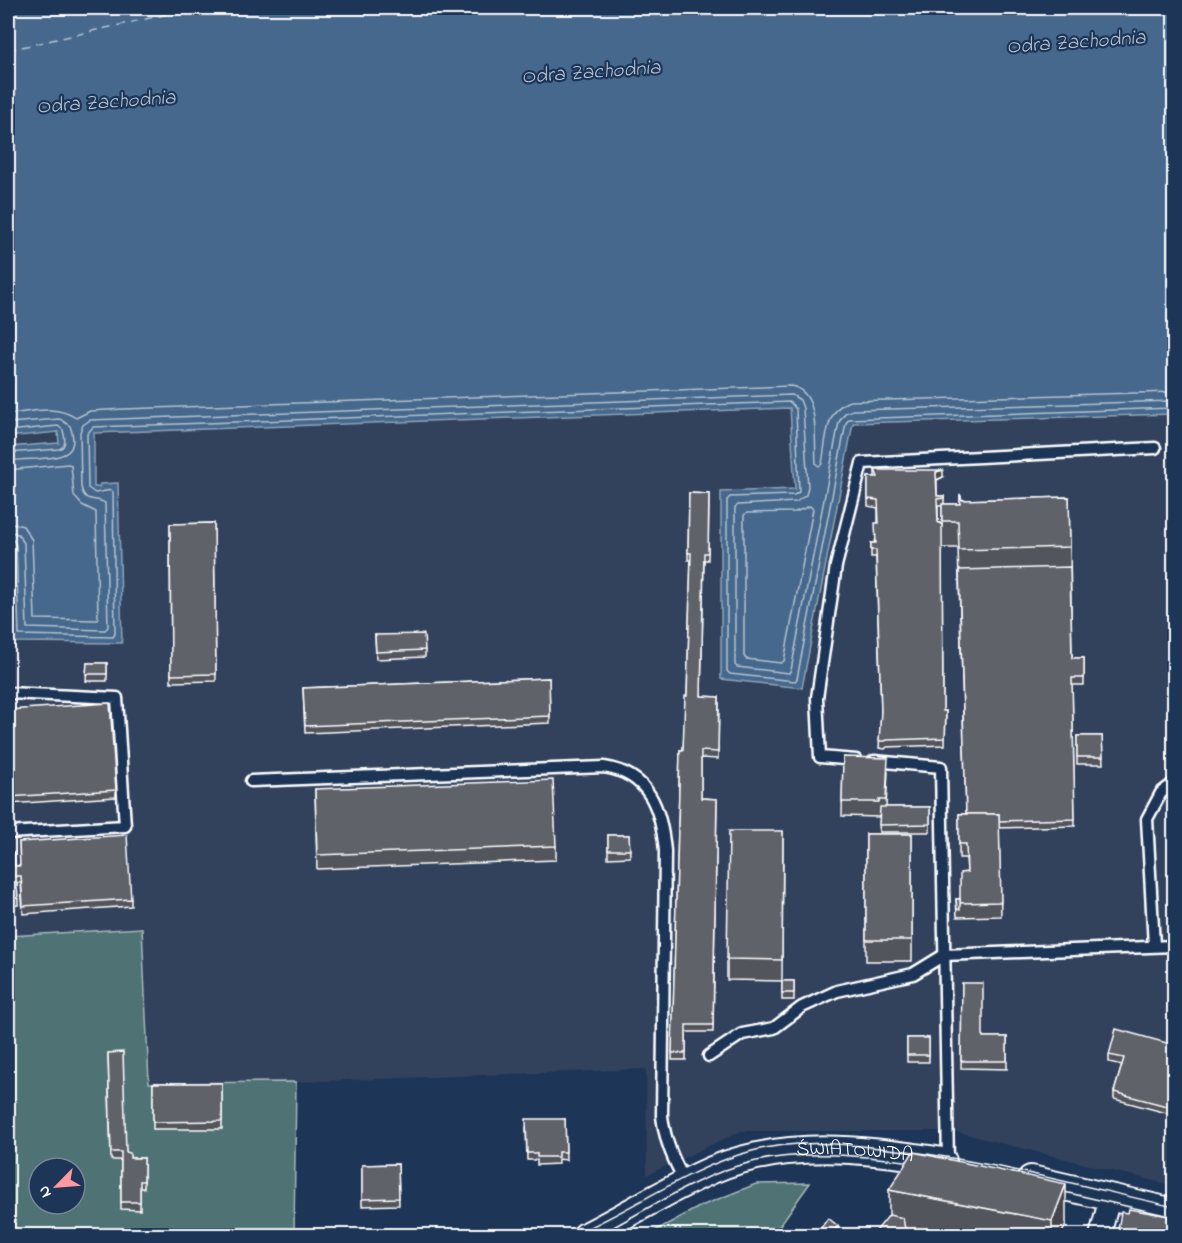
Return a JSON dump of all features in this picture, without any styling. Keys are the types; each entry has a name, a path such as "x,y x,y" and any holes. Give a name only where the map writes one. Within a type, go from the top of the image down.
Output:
{"street":[{"name":"ŚWIATOWIDA","path":"586,1236 686,1182 734,1162 766,1154 838,1150 961,1164"},
{"path":"1013,1175 1174,1212"},
{"path":"1100,1236 1110,1197"}],"lane":[{"path":"961,1164 944,955 941,766 820,757 817,698 836,566 862,462 1155,448"},
{"path":"8,693 117,698 125,826 8,833"},
{"path":"251,781 604,766 626,772 634,777 648,793 662,826 665,851 663,1131 670,1152 686,1182"},
{"path":"1154,946 1147,819 1161,793 1174,783"},
{"path":"709,1056 742,1034 774,1028 802,1007 837,991 913,974 944,955 1174,946"}],"shaded area":[{"path":"790,408 853,423 1174,414 1174,1186 953,1131 741,1131 647,1175 646,1069 296,1082 149,1083 141,928 8,935 8,437 58,432 93,433"}],"green space":[{"path":"142,928 149,1083 296,1082 294,1235 8,1236 8,936"},
{"path":"810,1183 773,1235 647,1235 701,1206 756,1184"}],"water":[{"name":"Odra Zachodnia","path":"8,8 1174,8 1174,414 853,423 802,688 721,679 721,492 795,489 790,408 94,433 94,487 99,487 100,484 118,483 122,643 13,642 8,447 59,443 58,432 8,437"}],"building":[{"path":"875,470 943,470 936,472 937,496 944,496 944,498 937,499 938,522 942,525 945,738 879,741 881,711 876,550 871,550 871,543 876,543 875,523 879,523 878,500 868,499 868,477 878,477"},
{"path":"689,493 709,494 708,553 704,553 701,696 719,697 718,752 701,751 701,798 717,799 713,1025 686,1025 686,1053 672,1053 680,750 683,750 685,696 687,696 691,553 688,553"},
{"path":"960,494 962,500 1069,497 1070,547 959,550 958,521 942,521 942,504 960,504"},
{"path":"214,523 216,674 171,675 170,524"},
{"path":"1070,567 1072,658 1084,658 1084,678 1072,678 1075,819 999,821 999,814 966,814 959,570"},
{"path":"424,634 425,650 376,652 375,635"},
{"path":"87,663 107,663 107,674 86,674"},
{"path":"549,678 550,716 305,726 303,688"},
{"path":"110,703 116,790 8,797 8,710"},
{"path":"1077,736 1102,736 1103,757 1077,757"},
{"path":"843,757 888,758 886,800 842,802"},
{"path":"553,780 556,846 317,855 315,789"},
{"path":"880,807 930,807 930,824 879,825"},
{"path":"959,814 999,814 1001,902 960,903 960,873 967,872 966,844 959,844"},
{"path":"729,831 783,831 782,960 727,959"},
{"path":"866,834 912,834 912,940 866,940"},
{"path":"127,835 131,899 23,906 21,876 16,876 18,898 8,898 8,853 14,852 15,866 20,866 19,842"},
{"path":"608,835 629,835 630,850 608,850"},
{"path":"956,899 960,899 960,910 957,909"},
{"path":"782,981 794,981 794,993 782,993"},
{"path":"962,983 983,983 983,1037 1007,1037 1007,1061 961,1061"},
{"path":"1116,1029 1174,1045 1174,1108 1114,1092 1124,1058 1109,1055"},
{"path":"907,1038 929,1038 929,1055 907,1055"},
{"path":"123,1052 126,1152 130,1153 130,1158 144,1158 144,1181 140,1181 140,1202 121,1202 121,1152 111,1152 108,1053"},
{"path":"153,1083 222,1083 222,1121 153,1122"},
{"path":"526,1119 565,1119 566,1152 558,1152 558,1157 537,1157 537,1153 527,1153"},
{"path":"913,1152 1066,1184 1052,1221 889,1190"},
{"path":"398,1164 399,1198 362,1199 362,1165"},
{"path":"1129,1209 1174,1217 1174,1236 1117,1236 1121,1212 1128,1213"},
{"path":"889,1215 903,1218 905,1229 900,1236 872,1236"},
{"path":"828,1218 838,1226 831,1236 815,1236"}],"ferry route":[{"path":"8,50 195,8"}],"tram line":[{"path":"571,1236 728,1158 752,1151 799,1144 863,1146 954,1158 1174,1207"},
{"path":"597,1236 701,1180 760,1160 830,1155 924,1163"},
{"path":"1051,1189 1174,1217"}]}
